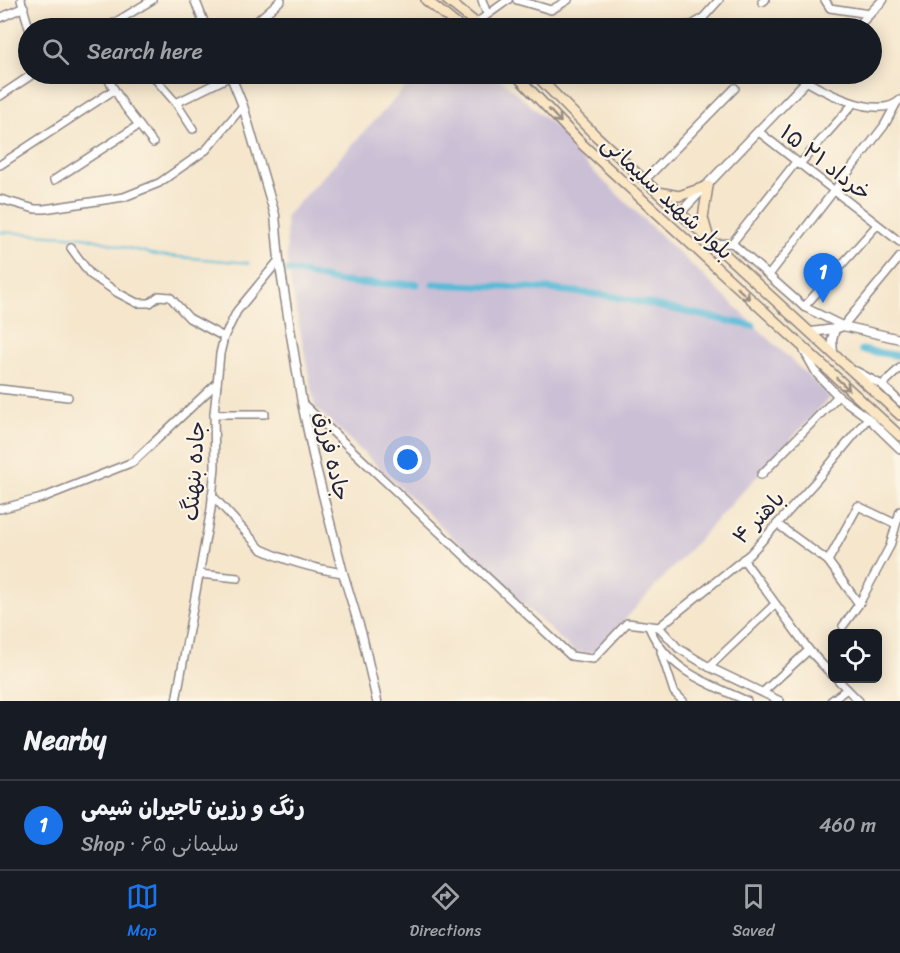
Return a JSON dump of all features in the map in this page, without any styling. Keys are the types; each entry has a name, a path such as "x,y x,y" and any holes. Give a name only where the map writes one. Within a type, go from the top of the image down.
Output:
{"main road":[{"path":"426,0 448,18"},
{"path":"447,0 469,18"},
{"name":"بلوار شهید سلیمانی","path":"525,84 583,145 900,436"},
{"name":"بلوار شهید سلیمانی","path":"547,84 594,134 900,416"},
{"path":"656,192 679,196 708,186 703,218 712,242"},
{"path":"670,225 680,213"}],"street":[{"path":"126,18 142,3 152,0"},
{"path":"195,0 202,18"},
{"path":"260,18 281,0"},
{"path":"482,0 487,14"},
{"path":"484,18 508,0"},
{"path":"517,0 551,10 568,0"},
{"path":"703,18 719,0"},
{"path":"825,0 830,8 869,14"},
{"path":"865,18 883,0"},
{"path":"0,18 22,3 26,18"},
{"path":"0,96 18,84"},
{"path":"111,84 153,143"},
{"path":"159,84 194,129"},
{"path":"176,104 213,84"},
{"name":"جاده فرزق","path":"234,84 243,106 275,215 279,260 302,403 315,464 343,573 362,635 377,701"},
{"path":"680,213 803,84"},
{"path":"812,84 853,104 872,108 898,102"},
{"path":"644,181 735,88"},
{"path":"0,165 114,90"},
{"path":"769,275 884,126 898,102"},
{"path":"732,243 798,163 853,104"},
{"path":"0,199 34,209 44,209 124,197 159,183 206,150 243,106"},
{"path":"54,180 139,125"},
{"name":"۱۵ خرداد ۲١","path":"759,132 900,243"},
{"path":"804,307 877,225"},
{"path":"712,242 732,243 804,307 839,328"},
{"path":"71,248 90,274 118,293 137,303 150,303 159,296 170,297 189,318 224,337"},
{"path":"833,353 832,340 839,328 900,257"},
{"name":"جاده بنهنگ","path":"176,701 212,495 215,467 214,414 220,354 224,337 237,311 279,260"},
{"path":"811,332 839,328 900,339"},
{"path":"800,344 817,374 838,396 868,418 900,449"},
{"path":"848,366 882,385 900,402"},
{"path":"882,385 900,368"},
{"path":"0,509 42,498 133,462 217,383"},
{"path":"0,389 68,397"},
{"path":"761,475 838,396"},
{"path":"302,403 571,656 593,659 627,623 659,627 678,648 709,667 780,701"},
{"path":"214,414 265,414"},
{"name":"باهنر ۴","path":"659,627 743,559 816,482 868,418"},
{"path":"212,495 261,549 328,571 343,573"},
{"path":"828,561 858,506 896,524"},
{"path":"843,626 859,604 890,546 900,511"},
{"path":"777,524 828,561 859,604"},
{"path":"743,559 808,650 828,671"},
{"path":"199,574 238,578"},
{"path":"709,667 774,605"},
{"path":"648,627 668,657 690,674 747,701"},
{"path":"660,648 674,692 683,701"},
{"path":"763,692 808,650"},
{"path":"841,683 859,701"},
{"path":"831,701 847,689"}],"shaded area":[{"path":"409,84 506,84 563,134 571,150 830,397 594,653 574,652 315,407 287,263 286,216"}],"waterway":[{"path":"0,232 84,237 156,255 249,263"},
{"path":"288,271 345,282 417,284"},
{"path":"433,284 548,289 610,296 753,326"},
{"path":"862,350 900,356"}],"place":[{"name":"رنگ و رزین تاجیران شیمی","path":"823,303"}]}
